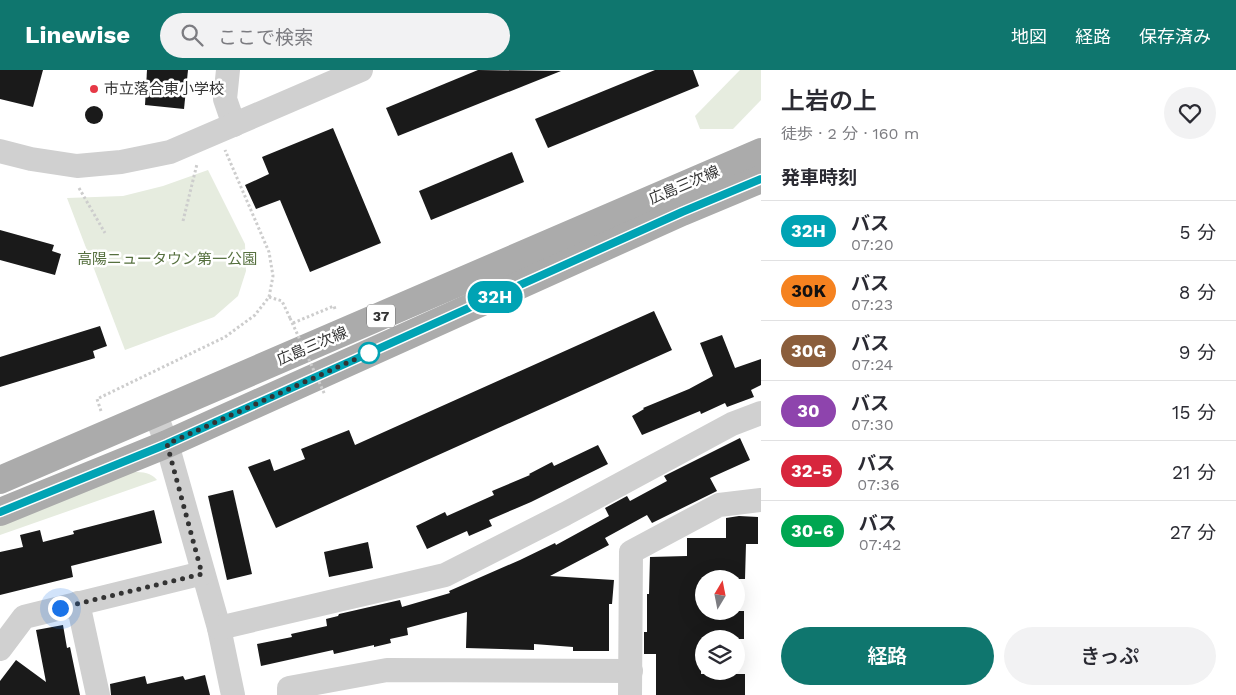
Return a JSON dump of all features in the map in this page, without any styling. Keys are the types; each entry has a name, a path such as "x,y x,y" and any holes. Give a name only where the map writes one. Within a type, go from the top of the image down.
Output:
{"main road":[{"name":"広島三次線","path":"0,480 761,152"},
{"name":"広島三次線","path":"0,512 167,444 682,212 761,180"}],"street":[{"path":"228,70 225,99 234,125"},
{"path":"0,151 31,159 76,166 121,162 170,152 361,70"},
{"path":"155,414 167,444 202,574 219,628 233,695"},
{"path":"219,628 445,575 565,514 732,424 761,414"},
{"path":"630,695 631,552 719,505 761,500"},
{"path":"0,649 24,618 202,574"},
{"path":"78,604 98,695"},
{"path":"289,695 289,688 387,670 630,671"}],"path":[{"path":"101,411 97,399 225,337 255,315 269,297 273,276 270,252 223,148"},
{"path":"184,221 198,158"},
{"path":"77,185 105,233"},
{"path":"269,297 282,301 325,395"},
{"path":"293,324 334,306"}],"green space":[{"path":"740,70 761,70 761,100 733,129 700,129 695,116"},
{"name":"高陽ニュータウン第一公園","path":"208,170 245,244 246,271 238,296 214,317 125,350 67,198 123,196 163,186"},
{"path":"128,472 148,474 157,480 0,535 0,524"}],"building":[{"path":"0,70 43,70 33,107 0,99"},
{"path":"147,70 188,70 184,109 145,105"},
{"path":"478,70 561,71 398,136 386,108"},
{"path":"655,70 693,70 699,86 548,148 535,119"},
{"path":"94,106 100,109 103,115 100,121 94,124 88,121 85,115 88,109"},
{"path":"333,128 381,243 310,272 280,200 256,209 245,185 269,174 262,157"},
{"path":"512,152 524,182 431,220 419,191"},
{"path":"0,230 54,245 52,251 61,254 55,275 0,260"},
{"path":"654,311 672,350 276,528 248,467 270,459 274,471 305,459 301,449 349,430 355,445"},
{"path":"100,326 107,346 93,351 95,358 0,387 0,357"},
{"path":"722,335 735,368 761,359 761,385 751,390 754,397 727,407 725,403 701,414 700,411 642,435 632,416 643,408 689,389 713,376 700,343"},
{"path":"740,438 750,460 710,478 717,491 652,523 647,515 605,538 609,545 550,576 614,580 612,604 609,604 609,651 573,651 573,647 534,644 534,650 466,648 467,612 407,628 408,635 390,639 391,643 334,654 333,650 261,666 257,644 292,637 291,634 327,626 326,619 338,616 339,614 400,600 402,607 450,593 449,591 555,543 556,545 609,516 605,508 627,496 630,501 667,481 664,476"},
{"path":"598,445 608,464 531,502 489,520 492,526 469,536 467,531 427,549 416,526 445,512 447,516 494,495 492,491 530,475 552,462 554,466"},
{"path":"233,490 252,574 227,580 208,496"},
{"path":"154,510 162,543 71,566 73,577 0,595 0,552 23,547 20,535 40,530 43,542 74,534 73,531"},
{"path":"739,516 758,517 758,544 746,544 745,579 745,570 695,570 695,620 744,620 744,630 695,630 695,680 745,680 745,695 656,695 656,654 644,654 644,632 647,632 647,594 649,594 650,557 687,556 687,538 726,538 726,518"},
{"path":"368,542 373,568 329,577 324,552"},
{"path":"63,625 67,648 70,647 80,695 0,695 0,681 16,660 46,682 36,630"},
{"path":"205,675 210,695 111,695 110,684 145,676 147,684 183,676 185,680"}],"bus line":[{"name":"32H","path":"0,512 167,444 682,212 761,179"}],"place":[{"name":"市立落合東小学校","path":"94,89"}],"route":[{"path":"60,608 202,574 167,444 369,353"}]}
